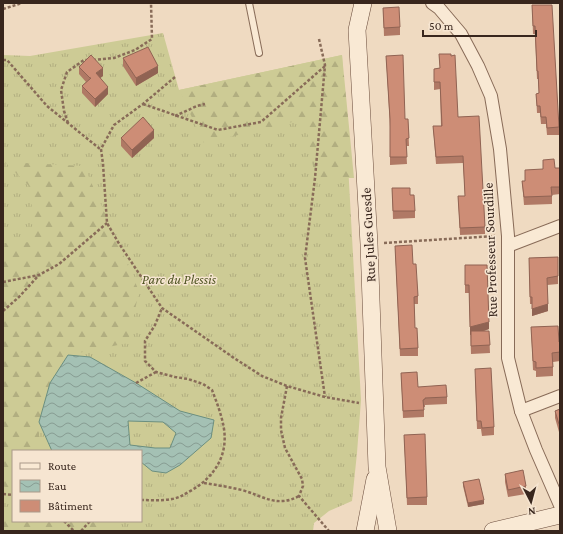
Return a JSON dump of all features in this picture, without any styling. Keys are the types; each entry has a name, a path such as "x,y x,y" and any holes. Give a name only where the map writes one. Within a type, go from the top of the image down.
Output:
{"street":[{"name":"Rue Jules Guesde","path":"363,3 357,30 369,244 377,467 388,531"},
{"name":"Rue Professeur Sourdille","path":"432,3 439,8 461,34 478,66 491,96 500,149 508,241 508,358 521,411 560,505"},
{"path":"508,241 560,226"},
{"path":"521,411 560,396"},
{"name":"Rue Jules Guesde","path":"365,531 377,467"},
{"path":"493,531 560,515"}],"lane":[{"path":"249,3 260,53"}],"path":[{"path":"3,10 22,3"},
{"path":"68,123 64,111 61,90 67,72 84,60 114,58 135,50 152,39 151,3"},
{"path":"319,39 325,65 315,178 305,258 325,397"},
{"path":"3,60 7,60 47,106 101,149"},
{"path":"143,104 218,130 261,122 325,65"},
{"path":"175,77 143,104 114,125 101,149 107,223 118,242 162,308 262,376 287,386 325,397 375,406"},
{"path":"174,116 205,104"},
{"path":"3,282 39,275 59,264 107,223"},
{"path":"387,243 508,241"},
{"path":"3,311 19,297 39,275"},
{"path":"142,500 173,499 183,496 204,483 220,462 224,444 225,430 212,390 203,384 188,379 156,372 145,361 145,341 155,325 162,308"},
{"path":"136,382 156,372"},
{"path":"204,483 241,490 278,502 290,501 299,496 303,486 302,478 285,448 282,430 281,418 287,386"},
{"path":"299,496 329,531"},
{"path":"65,522 74,531"},
{"path":"81,531 89,522"}],"green space":[{"name":"Parc du Plessis","path":"163,33 179,90 342,55 361,400 352,501 329,511 314,523 313,531 3,531 3,55 30,56"},
{"path":"342,55 354,178 315,178 305,119 204,143 179,90"},
{"path":"5,162 84,166 139,291 128,343 68,355 50,383 39,422 39,450 12,450 12,489 3,486 3,257 5,243 33,242 31,188"},
{"path":"3,511 12,513 12,522 107,522 111,531 3,531"}],"water":[{"path":"68,355 90,357 136,383 180,411 214,420 211,438 180,465 166,473 152,471 142,463 142,450 52,450 39,422 50,383","holes":["128,421 163,422 176,433 170,448 130,445"]}],"building":[{"path":"532,5 552,5 559,127 547,128 546,117 541,117 540,106 537,106 536,94 539,93 538,71"},
{"path":"399,7 400,27 384,28 383,8"},
{"path":"148,47 158,66 136,78 123,58"},
{"path":"439,54 451,54 451,56 455,55 458,117 479,116 485,227 460,228 458,196 465,196 463,156 436,157 433,126 442,126 440,82 434,82 434,69 440,68"},
{"path":"91,55 103,68 96,73 108,87 95,99 82,86 91,78 79,67"},
{"path":"403,55 405,119 408,119 409,138 406,139 407,157 390,157 390,119 386,56"},
{"path":"143,117 154,130 132,150 121,138"},
{"path":"554,159 555,168 560,168 560,187 551,187 552,196 524,197 522,181 525,181 525,170 543,169 543,160"},
{"path":"392,188 410,188 410,195 414,195 415,211 393,211"},
{"path":"412,245 413,264 416,264 418,296 414,297 415,328 417,328 418,348 400,349 395,246"},
{"path":"558,257 558,276 547,278 548,304 532,309 532,297 530,297 529,258"},
{"path":"465,265 487,265 489,322 470,327 469,285 465,285"},
{"path":"558,326 560,352 552,353 553,367 536,368 536,362 533,361 531,327"},
{"path":"471,331 489,331 490,345 471,346"},
{"path":"491,368 494,427 482,428 481,421 477,421 475,369"},
{"path":"417,372 418,387 446,385 447,397 425,398 423,400 424,410 403,411 401,373"},
{"path":"560,409 560,424 559,424 555,411"},
{"path":"425,434 427,497 407,498 404,435"},
{"path":"523,470 526,486 508,490 505,474"},
{"path":"479,479 484,500 468,503 463,482"}]}
